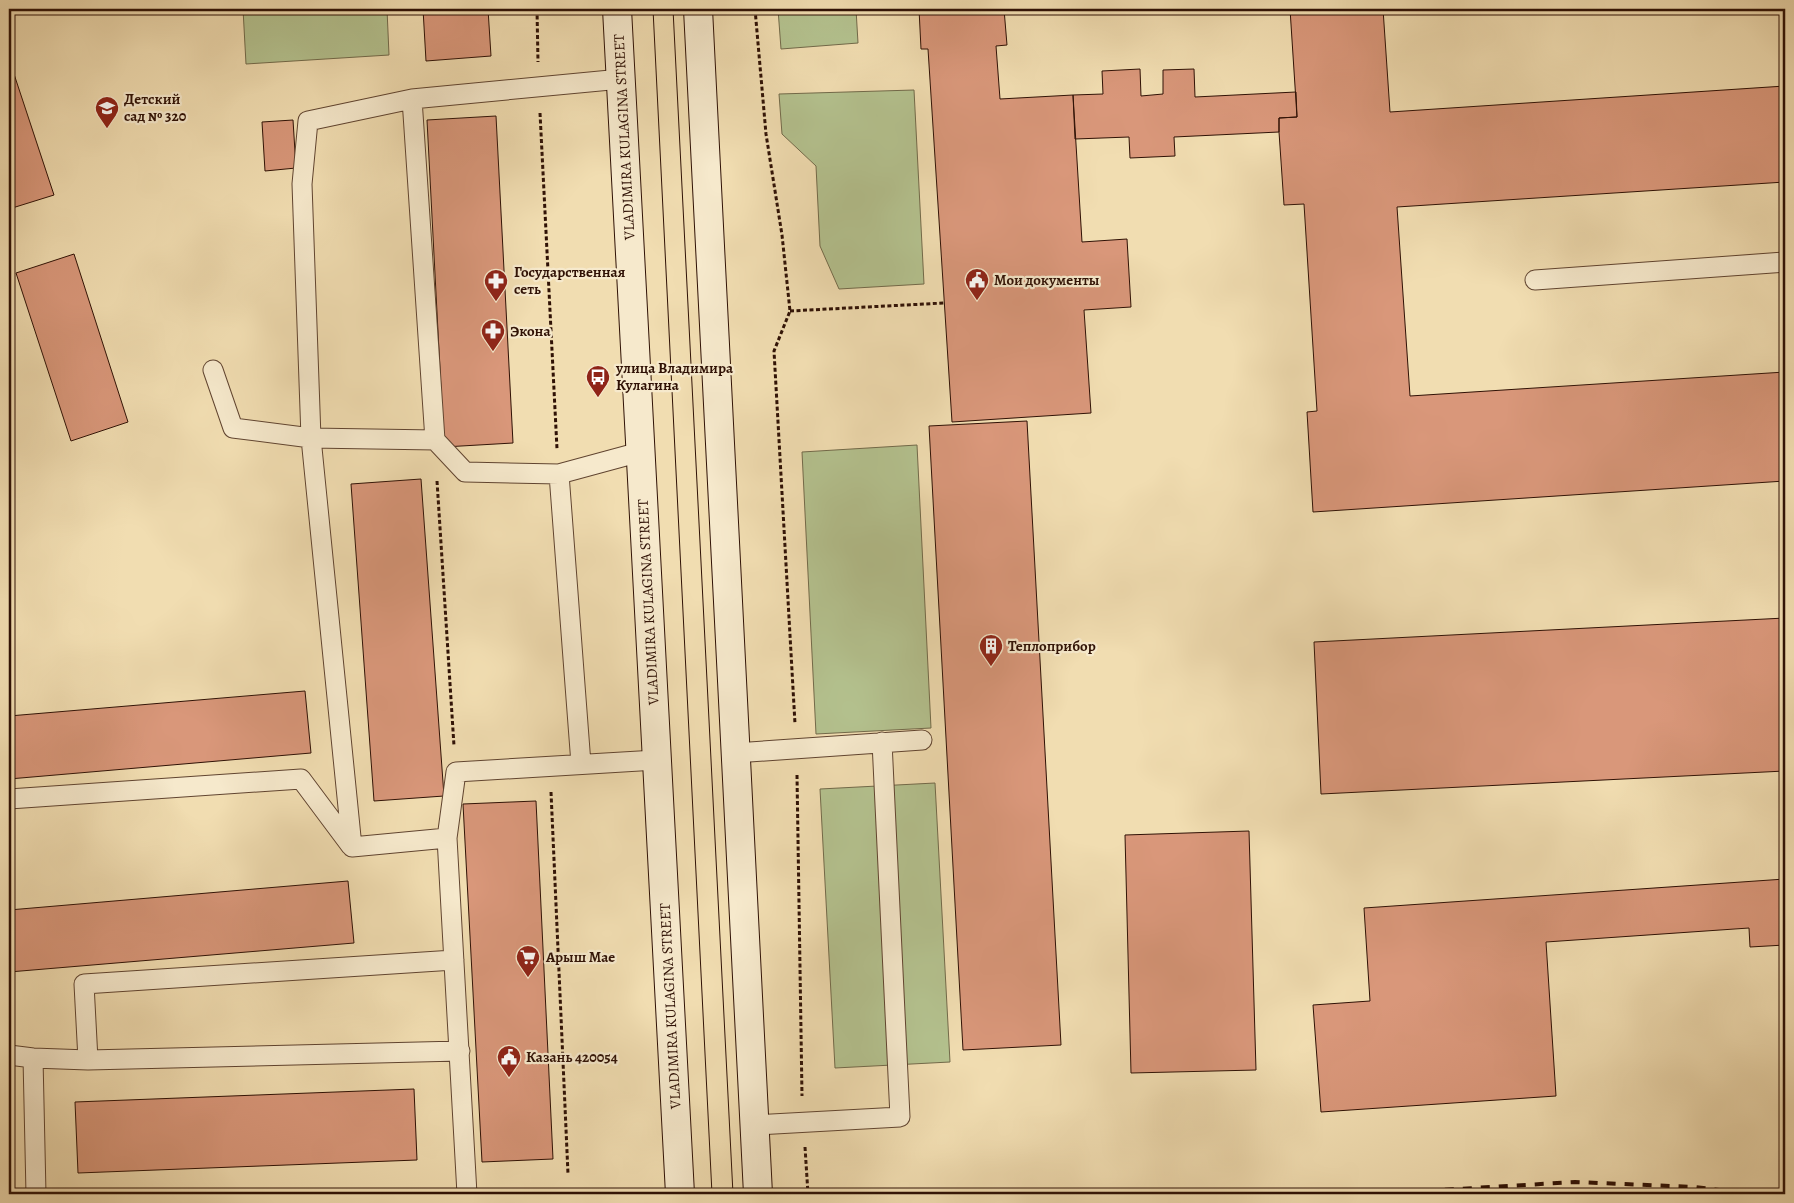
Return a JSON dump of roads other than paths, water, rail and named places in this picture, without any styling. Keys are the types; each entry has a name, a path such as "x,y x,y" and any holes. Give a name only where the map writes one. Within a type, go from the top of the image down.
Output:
{"main road":[{"name":"VLADIMIRA KULAGINA STREET","path":"617,9 680,1194"},
{"path":"698,9 758,1194"}],"lane":[{"path":"352,847 311,438 302,184 308,121 412,99 621,79"},
{"path":"412,99 434,440 465,472 559,474 640,452"},
{"path":"1535,280 1785,262"},
{"path":"213,370 233,428 311,438 434,440"},
{"path":"559,474 581,764"},
{"path":"735,753 922,740"},
{"path":"755,1125 900,1117 882,742"},
{"path":"467,1194 447,838 456,772 656,760"},
{"path":"9,799 301,779 352,847"},
{"path":"352,847 447,838"},
{"path":"88,1060 84,984 454,960"},
{"path":"9,1054 34,1058 88,1060 460,1051"},
{"path":"34,1058 36,1194"}],"tram line":[{"path":"653,9 712,1194"},
{"path":"673,9 733,1194"}],"railway":[{"path":"1373,1194 1575,1182 1695,1187 1751,1194"}],"place":[{"name":"Детский сад № 320","path":"107,129"},
{"name":"Мои документы","path":"977,301"},
{"name":"Государственная сеть","path":"496,302"},
{"name":"Экона","path":"493,352"},
{"name":"улица Владимира Кулагина","path":"598,398"},
{"name":"Теплоприбор","path":"991,667"},
{"name":"Арыш Мае","path":"528,978"},
{"name":"Казань 420054","path":"509,1078"}]}
